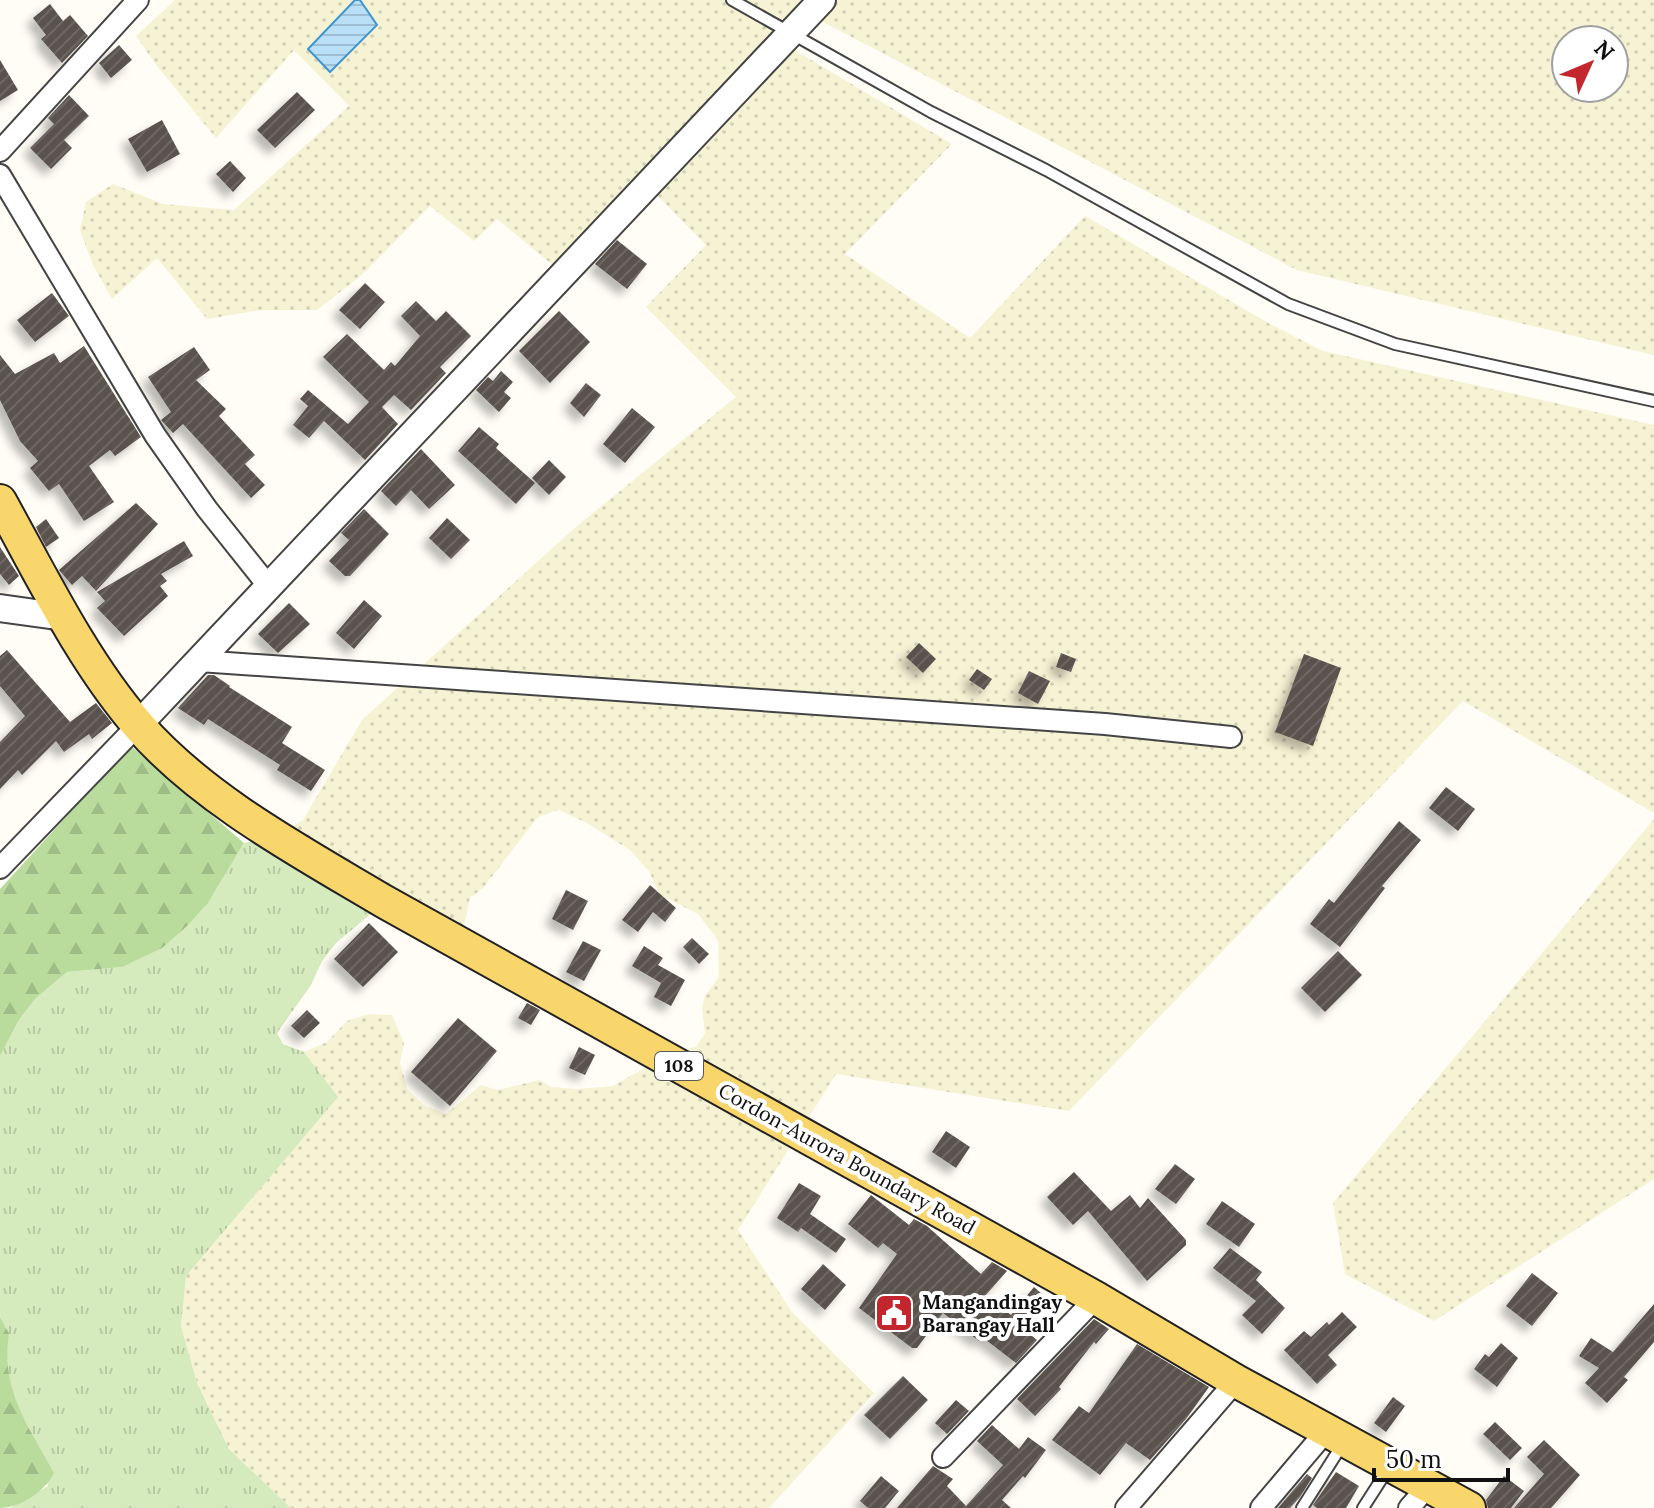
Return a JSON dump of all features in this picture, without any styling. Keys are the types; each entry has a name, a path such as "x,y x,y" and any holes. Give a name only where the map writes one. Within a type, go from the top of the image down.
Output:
{"main road":[{"name":"Cordon-Aurora Boundary Road","path":"0,501 64,617 138,725 197,781 275,837 372,895 1391,1465 1419,1497 1469,1508"}],"street":[{"path":"0,151 138,0"},
{"path":"0,868 270,588 822,0"},
{"path":"0,175 155,435 207,509 270,588"},
{"path":"0,608 64,617"},
{"path":"199,661 1105,724 1231,737"},
{"path":"943,1457 1096,1298"},
{"path":"1126,1508 1236,1381"},
{"path":"1261,1508 1336,1435"}],"lane":[{"path":"732,0 931,112 1046,170 1288,304 1395,344 1654,401"},
{"path":"1302,1508 1336,1435"},
{"path":"1363,1508 1391,1465"}],"shaded area":[{"path":"175,0 820,0 791,33 637,176 554,266 497,219 474,241 430,206 362,275 317,310 260,310 207,319 157,258 112,299 93,265 80,230 86,202 113,184 163,204 234,210 349,106 294,50 216,138 136,36"},
{"path":"839,0 1654,0 1654,355 1297,270 819,20"},
{"path":"791,48 952,144 845,254 970,338 1085,216 1270,324 1323,351 1654,425 1654,813 1463,701 1069,1111 836,1074 738,1230 792,1312 874,1393 769,1508 291,1508 229,1449 197,1383 181,1326 186,1276 337,1097 304,1052 327,1042 347,1021 369,1014 392,1015 404,1043 400,1062 407,1089 425,1106 446,1114 481,1085 498,1090 539,1080 552,1087 577,1089 613,1086 664,1057 697,1046 705,1033 702,1008 705,996 719,977 718,940 698,914 660,895 649,871 630,850 585,822 558,810 538,817 483,888 470,898 460,944 275,837 303,820 362,720 577,526 736,397 646,307 706,245 654,192"},
{"path":"1654,819 1654,1179 1434,1321 1345,1274 1333,1203"}],"green space":[{"path":"131,746 244,843 208,903 162,948 122,967 67,972 35,999 19,1020 0,1056 0,889"},
{"path":"275,837 385,902 336,943 277,1033 283,1044 304,1052 338,1097 186,1276 181,1326 197,1383 229,1449 291,1508 10,1508 48,1486 30,1430 8,1393 3,1355 9,1333 0,1317 0,1056 19,1020 35,999 67,972 122,967 208,903 244,843"},
{"path":"0,1317 9,1333 7,1353 12,1389 54,1473 32,1497 0,1508"}],"water":[{"path":"355,0 360,0 377,25 330,72 308,49"}],"building":[{"path":"50,4 63,21 70,15 88,36 62,63 41,39 46,35 33,18"},
{"path":"119,45 132,60 111,78 99,63"},
{"path":"0,60 18,90 0,101"},
{"path":"297,92 315,110 275,148 257,130"},
{"path":"69,95 89,116 64,140 72,148 51,169 30,148 54,124 48,118"},
{"path":"162,120 180,154 147,172 128,139"},
{"path":"230,161 246,178 233,192 216,174"},
{"path":"617,240 647,264 627,289 595,264"},
{"path":"365,283 385,302 360,329 339,310"},
{"path":"52,293 69,316 35,342 17,320"},
{"path":"416,301 436,321 446,311 471,336 440,367 446,373 411,410 394,395 382,407 398,424 365,460 324,421 309,438 293,425 308,406 300,399 308,390 348,424 369,402 323,357 347,334 384,370 391,362 395,366 420,336 401,316"},
{"path":"559,311 590,342 550,383 519,351"},
{"path":"84,346 141,437 115,456 110,450 89,466 114,502 84,521 59,484 49,491 30,468 38,461 20,441 0,400 0,355 15,374 54,353 60,363"},
{"path":"194,347 210,370 196,380 226,409 219,416 255,455 245,464 265,485 251,498 183,424 173,433 161,420 171,412 148,377"},
{"path":"501,371 513,382 504,392 511,398 499,412 476,390 488,377 493,381"},
{"path":"586,383 601,395 584,417 570,403"},
{"path":"632,408 655,427 625,463 603,444"},
{"path":"479,427 499,444 496,448 535,483 516,504 458,451"},
{"path":"421,449 455,485 429,509 411,490 396,506 381,491"},
{"path":"549,460 566,477 549,495 532,478"},
{"path":"136,503 158,524 96,591 82,576 72,585 59,570"},
{"path":"364,509 389,534 350,576 345,576 329,561 349,540 341,533"},
{"path":"447,518 470,540 451,559 429,538"},
{"path":"46,519 59,538 46,547 36,527"},
{"path":"184,541 193,556 161,574 167,581 160,586 168,596 124,636 97,608 105,601 97,592"},
{"path":"0,547 19,576 9,585 0,574"},
{"path":"364,600 382,616 354,649 336,633"},
{"path":"289,603 310,624 278,653 258,634"},
{"path":"919,643 936,659 923,673 906,657"},
{"path":"7,650 70,722 96,703 112,723 92,739 89,734 64,752 56,741 22,775 18,770 0,789 0,742 25,716 0,686 0,656"},
{"path":"1061,653 1076,659 1071,672 1056,667"},
{"path":"1304,654 1341,668 1313,746 1275,732"},
{"path":"977,669 992,679 984,690 969,680"},
{"path":"1029,671 1050,681 1038,704 1018,693"},
{"path":"208,675 214,675 292,727 282,743 325,770 311,791 277,770 280,765 208,719 204,725 178,708"},
{"path":"1446,787 1475,809 1458,831 1429,808"},
{"path":"1399,821 1421,840 1382,886 1385,888 1340,947 1310,924 1329,899 1334,903"},
{"path":"650,885 676,908 665,922 653,912 638,932 622,920"},
{"path":"566,890 588,901 573,930 552,919"},
{"path":"369,923 398,952 363,987 334,959"},
{"path":"692,938 709,954 699,964 683,947"},
{"path":"583,941 601,950 584,981 566,972"},
{"path":"644,946 663,958 658,965 685,980 671,1006 654,997 661,983 632,966"},
{"path":"1338,951 1362,975 1325,1012 1301,988"},
{"path":"527,1003 540,1010 531,1025 518,1018"},
{"path":"307,1010 320,1023 304,1038 291,1026"},
{"path":"458,1018 497,1051 450,1106 411,1072"},
{"path":"579,1047 595,1055 585,1075 569,1068"},
{"path":"946,1131 970,1147 956,1168 932,1152"},
{"path":"1175,1164 1195,1179 1176,1204 1155,1189"},
{"path":"1074,1172 1111,1211 1130,1195 1140,1208 1148,1198 1186,1240 1186,1245 1147,1281 1088,1211 1073,1225 1047,1197"},
{"path":"799,1183 821,1196 810,1214 846,1239 836,1253 801,1228 798,1232 777,1218"},
{"path":"871,1195 909,1225 914,1219 927,1226 981,1274 992,1262 1007,1271 985,1296 1011,1315 1034,1287 1051,1302 1026,1331 1037,1340 1016,1363 982,1337 979,1341 943,1313 917,1348 912,1348 859,1308 897,1254 883,1243 878,1248 848,1224"},
{"path":"1222,1201 1255,1224 1239,1247 1206,1224"},
{"path":"1230,1248 1262,1272 1256,1280 1285,1308 1262,1334 1242,1315 1256,1301 1213,1268"},
{"path":"823,1264 846,1285 825,1310 801,1289"},
{"path":"1532,1273 1558,1293 1532,1326 1506,1306"},
{"path":"1654,1304 1654,1342 1624,1377 1628,1380 1607,1403 1585,1383 1599,1368 1579,1356 1591,1338 1613,1352"},
{"path":"1342,1312 1357,1327 1328,1355 1337,1365 1317,1384 1284,1350 1304,1331 1311,1337"},
{"path":"1094,1319 1109,1329 1096,1344 1094,1342 1059,1387 1061,1389 1035,1416 1017,1399"},
{"path":"1501,1343 1518,1358 1497,1387 1474,1369 1485,1354 1489,1357"},
{"path":"1137,1344 1209,1387 1150,1460 1126,1443 1100,1475 1052,1440 1079,1406 1089,1413"},
{"path":"903,1376 928,1400 890,1439 864,1415"},
{"path":"1393,1397 1405,1406 1386,1432 1374,1423"},
{"path":"956,1400 969,1411 947,1434 935,1423"},
{"path":"1495,1422 1522,1448 1510,1460 1483,1434"},
{"path":"992,1425 1019,1449 1028,1437 1046,1450 1025,1478 1023,1476 1002,1500 1011,1508 897,1508 933,1466 953,1479 947,1486 966,1506 1003,1465 977,1441"},
{"path":"1544,1440 1580,1475 1551,1508 1514,1508 1544,1474 1527,1457"},
{"path":"1336,1472 1359,1486 1346,1508 1317,1508 1313,1505"},
{"path":"1307,1474 1312,1478 1300,1497 1290,1508 1278,1508"},
{"path":"881,1476 899,1491 885,1508 868,1508 860,1501"},
{"path":"1504,1476 1524,1491 1511,1508 1488,1508 1486,1500"}],"place":[{"name":"Mangandingay Barangay Hall","path":"894,1313"}]}
